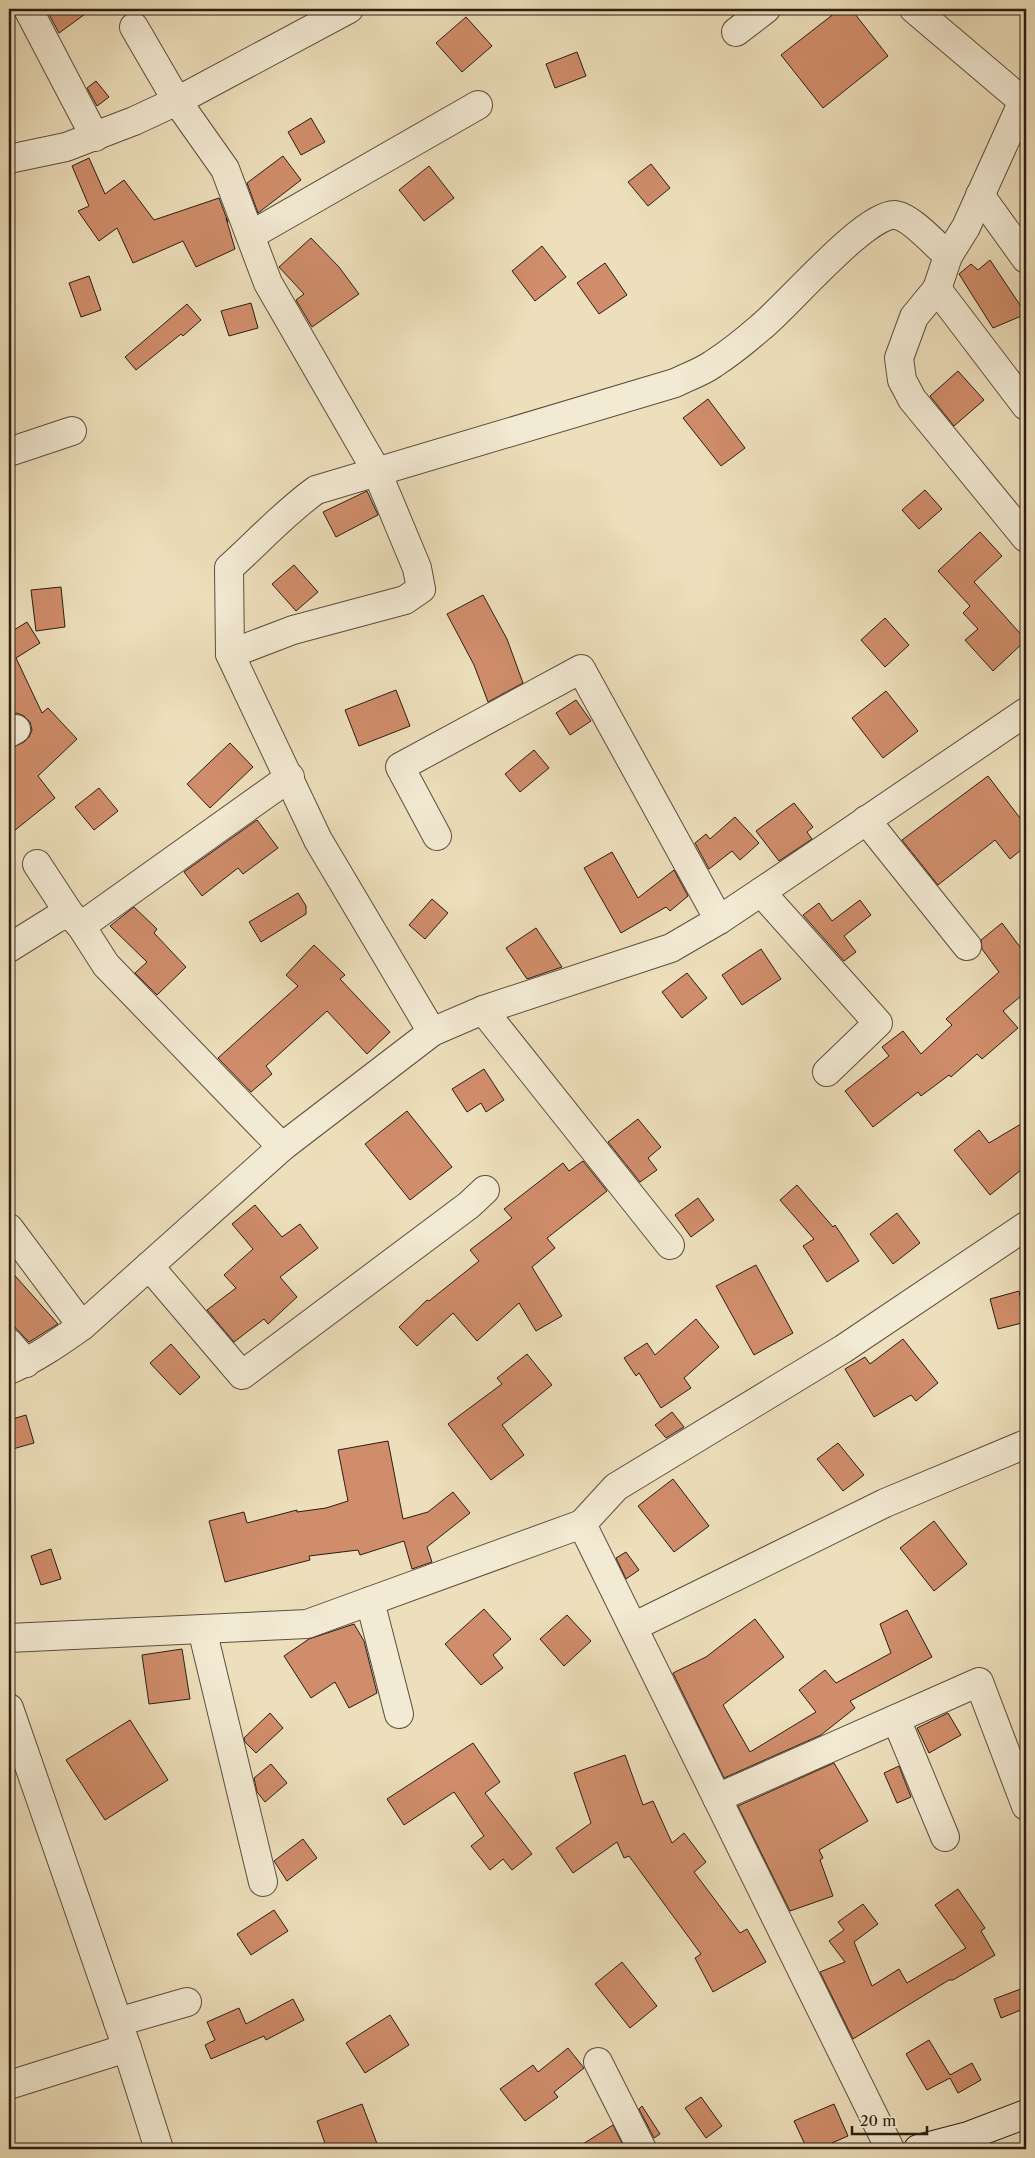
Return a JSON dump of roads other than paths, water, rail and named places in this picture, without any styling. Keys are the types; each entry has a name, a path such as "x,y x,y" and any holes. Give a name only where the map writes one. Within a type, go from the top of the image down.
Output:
{"street":[{"path":"28,9 95,137"},
{"path":"9,159 66,148 177,101 349,9"},
{"path":"736,32 766,9"},
{"path":"914,9 1025,102 966,227 948,256 937,289 914,317 899,358 902,380 912,399 1026,538"},
{"path":"134,27 177,101 225,168 268,283 377,472 417,568 421,588 405,600 293,630 230,654"},
{"path":"251,235 478,106"},
{"path":"980,195 1026,259"},
{"path":"432,1032 318,840 290,777 230,654 228,568 295,506 316,490 675,383 712,365 763,325 865,228 882,217 896,214 910,221 948,256"},
{"path":"937,289 1026,406"},
{"path":"9,452 72,431"},
{"path":"437,836 400,767 581,669 719,920"},
{"path":"14,1359 59,1343 82,1326 282,1147 432,1032 483,1010 671,948 719,920 1026,712"},
{"path":"9,948 57,918 75,919 290,777"},
{"path":"866,820 966,946"},
{"path":"37,864 106,965 282,1147"},
{"path":"761,892 878,1023 827,1072"},
{"path":"483,1010 670,1245"},
{"path":"149,1266 242,1375 469,1205 484,1190"},
{"path":"9,1638 307,1624 582,1524 616,1488 843,1349 1026,1226"},
{"path":"9,1228 82,1326"},
{"path":"632,1627 885,1503 1026,1444"},
{"path":"582,1524 890,2149"},
{"path":"370,1601 399,1714"},
{"path":"202,1628 263,1882"},
{"path":"718,1798 979,1682 1026,1806"},
{"path":"9,1708 128,2048 159,2149"},
{"path":"896,1719 944,1837"},
{"path":"118,2022 188,2002"},
{"path":"9,2085 128,2048"},
{"path":"598,2062 642,2149"},
{"path":"918,2149 968,2136 1026,2114"}]}
